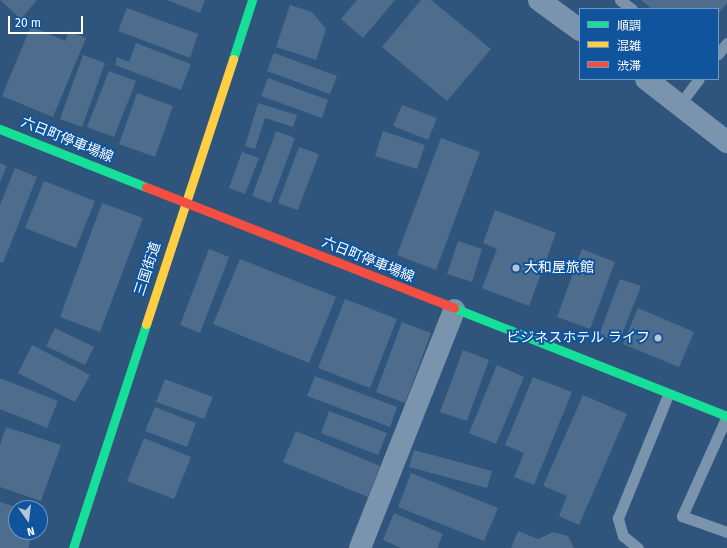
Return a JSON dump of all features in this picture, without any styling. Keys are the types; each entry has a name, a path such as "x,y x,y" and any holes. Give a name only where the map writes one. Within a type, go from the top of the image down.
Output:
{"main road":[{"name":"三国街道","path":"73,548 252,0"},
{"name":"六日町停車場線","path":"0,129 668,395 727,416"}],"street":[{"path":"539,0 579,29"},
{"path":"647,80 727,142"},
{"path":"360,548 454,310"}],"lane":[{"path":"620,0 631,8"},
{"path":"719,53 727,43"},
{"path":"680,104 698,80"},
{"path":"638,548 623,536 618,518 668,395"},
{"path":"727,416 682,516 727,532"}],"building":[{"path":"0,0 37,0 21,19"},
{"path":"167,0 205,0 200,13"},
{"path":"357,0 395,0 363,38 341,19"},
{"path":"421,0 431,0 491,49 447,101 382,47"},
{"path":"641,0 727,0 727,3 719,13 719,8 651,8"},
{"path":"290,5 312,12 326,29 316,60 276,47"},
{"path":"127,8 198,34 190,58 118,31"},
{"path":"31,26 65,41 69,31 86,38 53,117 2,96"},
{"path":"136,43 191,64 181,90 115,65 117,57 129,62"},
{"path":"274,53 337,76 330,94 267,71"},
{"path":"83,55 105,63 82,127 60,119"},
{"path":"109,71 136,81 114,137 87,127"},
{"path":"268,78 328,100 322,118 261,96"},
{"path":"137,93 173,106 155,157 119,144"},
{"path":"258,103 297,115 293,127 265,118 255,149 245,146"},
{"path":"402,105 437,118 428,140 393,126"},
{"path":"276,131 295,138 271,203 252,196"},
{"path":"383,131 425,145 417,169 375,156"},
{"path":"441,138 480,152 436,270 397,255"},
{"path":"299,147 319,154 298,210 278,203"},
{"path":"242,152 259,158 245,194 229,188"},
{"path":"0,163 7,166 0,182"},
{"path":"15,168 37,177 3,263 0,262 0,205"},
{"path":"44,181 95,201 76,248 25,228"},
{"path":"102,203 143,218 100,332 60,317"},
{"name":"大和屋旅館","path":"495,210 556,233 529,306 482,288 497,249 483,243"},
{"path":"458,241 482,249 472,282 447,274"},
{"path":"209,249 229,257 200,333 180,325"},
{"path":"582,249 615,262 590,329 557,317"},
{"path":"240,259 336,297 309,363 213,324"},
{"path":"620,279 641,286 619,342 599,335"},
{"path":"345,299 397,319 370,388 318,368"},
{"name":"ビジネスホテル ライフ","path":"638,308 694,332 679,367 623,344"},
{"path":"402,322 431,333 405,403 376,392"},
{"path":"55,328 94,347 85,365 46,346"},
{"path":"32,345 90,375 75,402 18,373"},
{"path":"463,350 489,360 467,421 440,412"},
{"path":"497,365 524,377 496,444 469,433"},
{"path":"315,376 397,407 390,427 307,396"},
{"path":"533,377 572,392 534,485 514,477 524,453 505,445"},
{"path":"0,378 58,401 47,428 0,409"},
{"path":"165,379 213,397 204,419 156,402"},
{"path":"583,395 627,414 579,525 559,516 567,496 543,486"},
{"path":"155,407 196,423 187,447 145,431"},
{"path":"329,411 387,433 378,455 321,433"},
{"path":"6,427 61,445 41,500 0,487 0,445"},
{"path":"296,431 380,466 368,497 283,462"},
{"path":"144,438 191,457 174,499 127,481"},
{"path":"414,450 492,471 487,488 409,467"},
{"path":"411,473 498,508 484,541 398,507"},
{"path":"0,502 8,504 8,540 30,540 28,548 0,548"},
{"path":"394,513 443,534 437,548 401,548 383,540"},
{"path":"518,531 538,539 553,532 568,536 574,548 511,548"}],"traffic: fast":[{"path":"233,59 252,0"},
{"path":"0,129 146,187"},
{"path":"454,308 727,416"},
{"path":"73,548 146,324"}],"traffic: slow":[{"path":"146,324 233,59"}],"traffic: jam":[{"path":"146,187 454,308"}],"place":[{"name":"大和屋旅館","path":"516,268"},
{"name":"ビジネスホテル ライフ","path":"658,338"}]}
